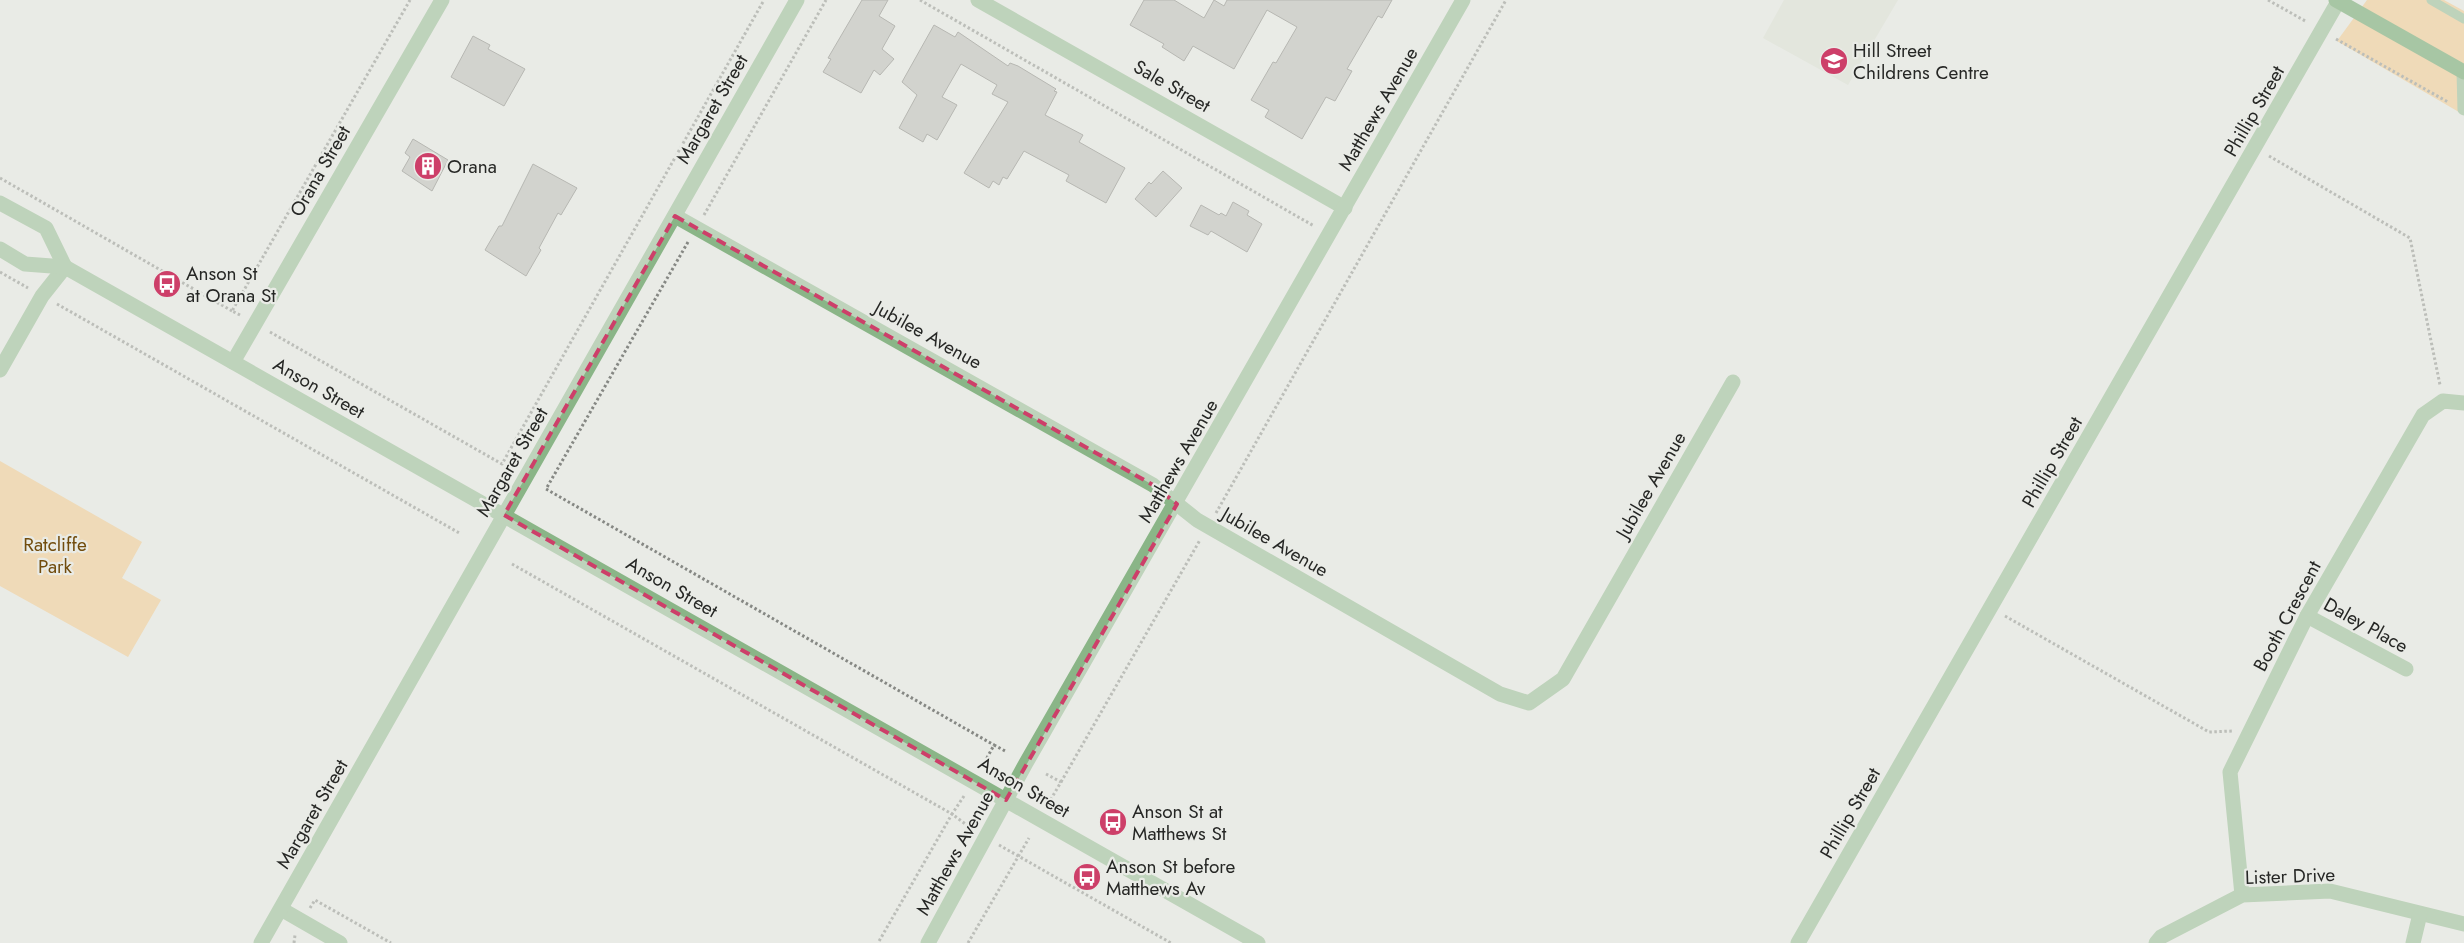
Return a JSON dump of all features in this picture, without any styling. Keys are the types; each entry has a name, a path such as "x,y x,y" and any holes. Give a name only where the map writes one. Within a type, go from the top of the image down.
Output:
{"main road":[{"path":"2338,0 2463,72"}],"street":[{"name":"Orana Street","path":"233,362 442,0"},
{"name":"Margaret Street","path":"261,943 797,0"},
{"name":"Sale Street","path":"978,0 1345,208"},
{"name":"Matthews Avenue","path":"928,943 1006,800 1177,504 1463,0"},
{"name":"Phillip Street","path":"1798,943 2256,148 2338,0"},
{"path":"0,203 46,228 66,267 42,296 0,370"},
{"name":"Jubilee Avenue","path":"675,216 1153,485 1208,527 1500,694 1530,703 1562,679 1733,382"},
{"name":"Anson Street","path":"0,250 26,264 66,267 1258,943"},
{"path":"2444,401 2464,403"},
{"name":"Booth Crescent","path":"2242,895 2230,772 2307,616 2423,416 2444,401"},
{"name":"Daley Place","path":"2307,616 2406,669"},
{"name":"Lister Drive","path":"2156,943 2161,937 2242,895 2330,891 2464,924"},
{"path":"280,909 340,943"},
{"path":"2413,943 2420,914"}],"lane":[{"path":"2431,0 2464,20"},
{"path":"2463,72 2463,111"}],"path":[{"path":"232,311 410,0"},
{"path":"0,178 502,464 764,0"},
{"path":"826,0 546,489 1007,752"},
{"path":"920,0 1310,222 1328,237"},
{"path":"1051,799 1208,527 1506,0"},
{"path":"2268,0 2463,111"},
{"path":"2256,148 2410,238 2444,401"},
{"path":"0,272 460,534"},
{"path":"512,564 952,814 878,943"},
{"path":"1991,608 2209,732 2251,729"},
{"path":"986,760 994,746"},
{"path":"1046,774 1061,782"},
{"path":"968,943 1029,838"},
{"path":"1018,856 1171,943"}],"highlighted area":[{"path":"675,216 1153,485 1177,504 1006,800 504,515"}],"shaded area":[{"name":"Hill Street Childrens Centre","path":"1784,0 1898,0 1848,85 1763,38"}],"green space":[{"path":"2367,0 2444,0 2464,11 2464,115 2337,41"},
{"name":"Ratcliffe Park","path":"0,461 142,542 122,578 161,600 128,657 0,586"}],"building":[{"path":"862,0 888,0 879,16 895,26 882,49 894,59 880,75 874,70 861,93 823,72 831,59 828,58"},
{"path":"1144,0 1174,0 1204,18 1214,0 1224,6 1227,0 1392,0 1382,18 1378,16 1347,69 1352,71 1335,101 1326,97 1302,139 1265,117 1269,110 1251,100 1273,62 1276,63 1297,27 1267,10 1234,69 1193,46 1184,61 1162,47 1164,44 1130,25"},
{"path":"934,25 955,37 958,32 1008,66 1010,63 1018,66 1056,89 1054,91 1057,92 1045,115 1083,135 1079,142 1125,168 1106,203 1066,181 1069,175 1024,151 1007,179 1003,177 999,185 993,181 989,188 964,173 1008,102 992,94 997,85 961,64 942,97 957,105 937,140 927,134 923,142 899,128 917,95 902,82"},
{"path":"473,36 490,45 488,49 525,69 504,106 451,77"},
{"name":"Orana","path":"413,139 448,160 432,191 402,171 410,157 405,153"},
{"path":"533,164 577,188 561,215 558,213 539,248 541,250 526,276 485,250 499,226 502,226"},
{"path":"1163,171 1182,188 1156,217 1135,199 1149,182 1151,184"},
{"path":"1233,202 1249,211 1247,215 1262,224 1247,252 1211,231 1208,235 1190,226 1201,205 1219,215 1221,213 1226,216"}],"place":[{"name":"Hill Street Childrens Centre","path":"1834,61"},
{"name":"Orana","path":"428,166"},
{"name":"Anson St at Orana St","path":"167,284"},
{"name":"Anson St at Matthews St","path":"1113,822"},
{"name":"Anson St before Matthews Av","path":"1087,877"}]}
